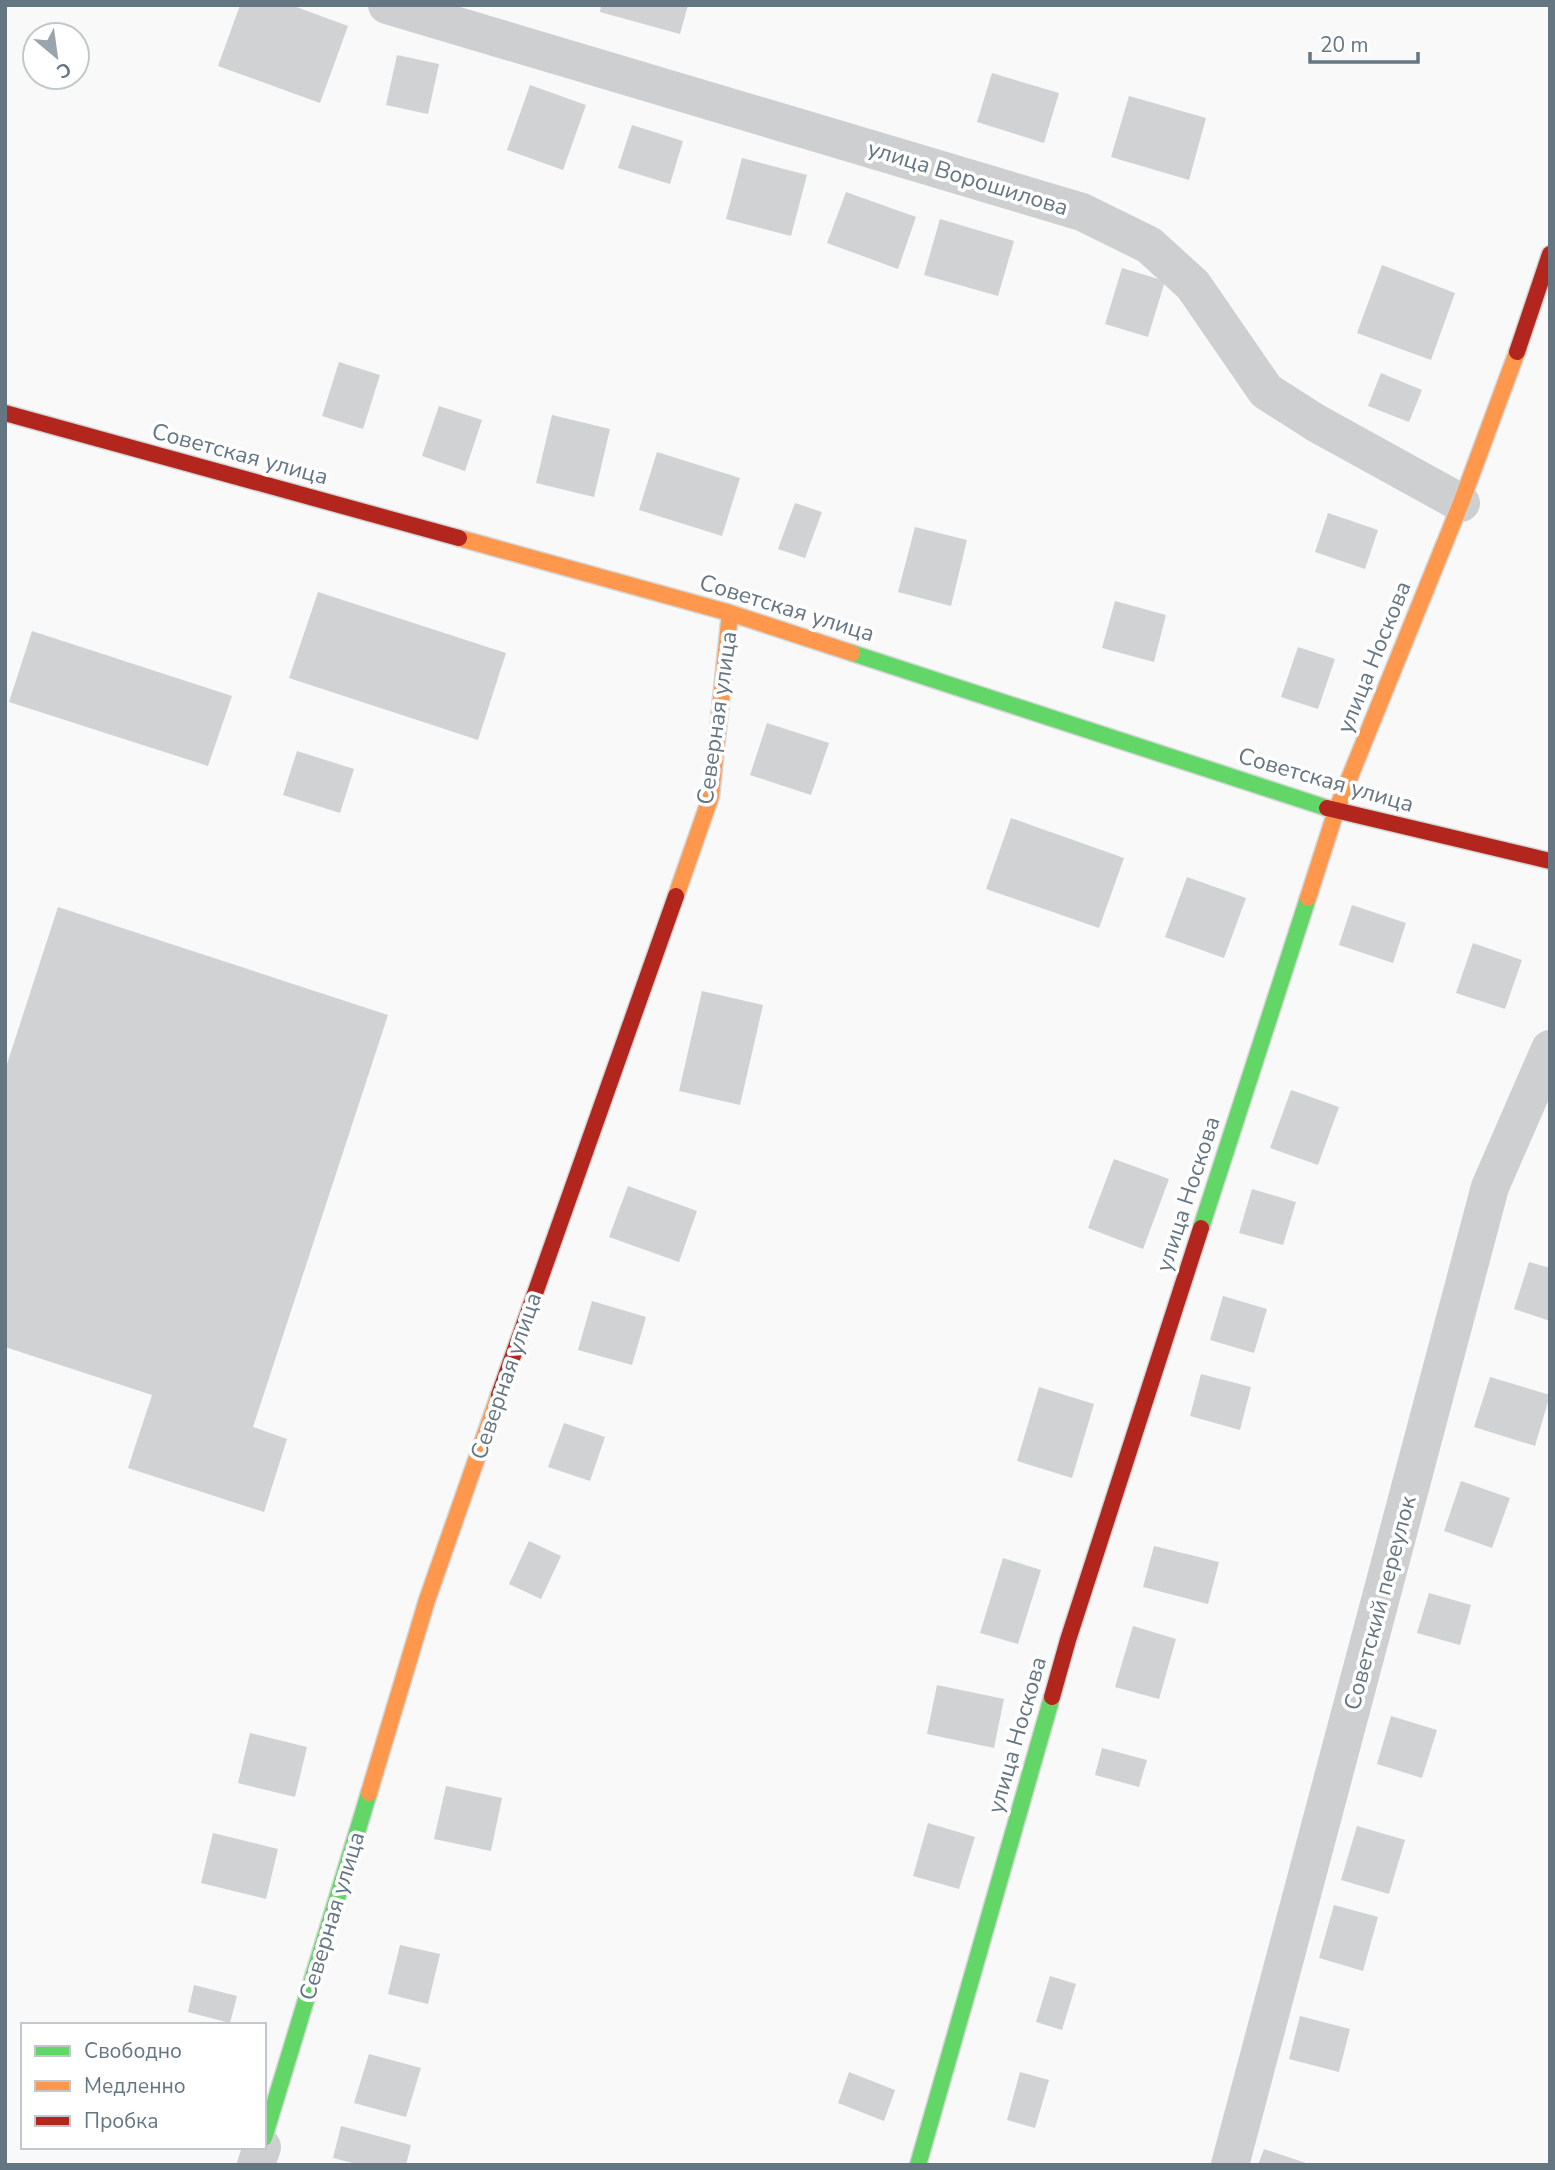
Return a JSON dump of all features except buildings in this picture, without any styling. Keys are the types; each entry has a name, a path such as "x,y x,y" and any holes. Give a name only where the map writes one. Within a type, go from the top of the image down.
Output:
{"street":[{"name":"улица Ворошилова","path":"387,5 1082,212 1149,245 1193,285 1266,391 1316,423 1461,503"},
{"name":"улица Носкова","path":"918,2165 1068,1640 1336,811 1461,503 1540,319 1550,254"},
{"name":"Советская улица","path":"5,413 730,612 1336,811 1550,861"},
{"name":"Северная улица","path":"266,2131 427,1600 711,796 730,612"},
{"name":"Советский переулок","path":"1230,2165 1490,1187 1550,1049"}],"traffic: fast":[{"path":"852,653 1327,808"},
{"path":"1201,1228 1308,898"},
{"path":"918,2165 1052,1697"},
{"path":"266,2131 369,1793"}],"traffic: slow":[{"path":"1308,898 1336,811 1461,503 1517,352"},
{"path":"459,538 730,613 852,653"},
{"path":"676,896 711,796 730,613"},
{"path":"369,1793 427,1600 499,1395"}],"traffic: jam":[{"path":"1517,352 1550,254"},
{"path":"5,413 459,538"},
{"path":"1327,808 1550,861"},
{"path":"499,1395 676,896"},
{"path":"1052,1697 1201,1228"}]}
